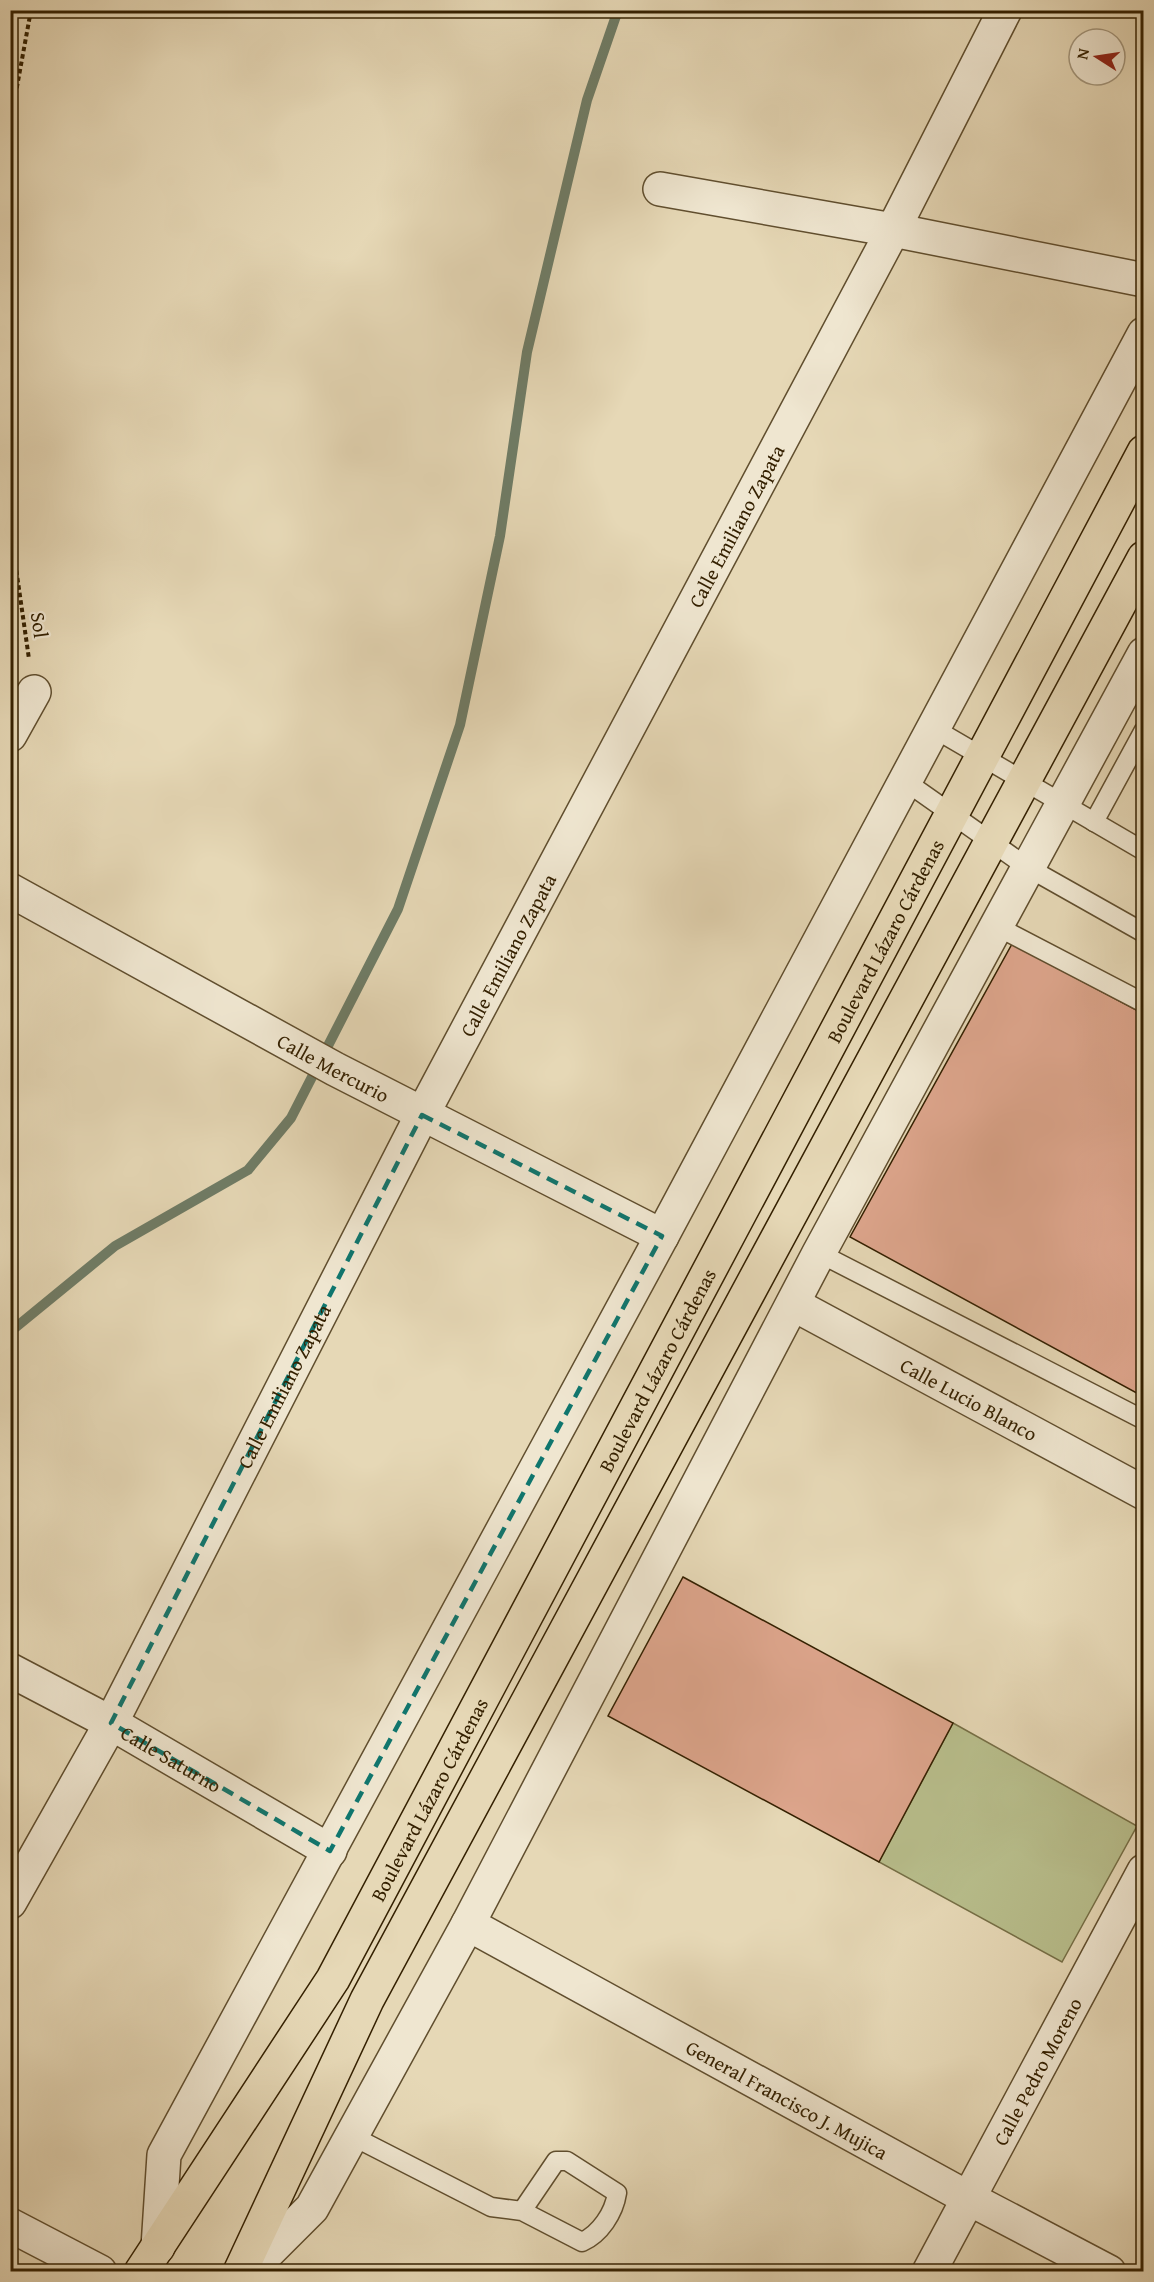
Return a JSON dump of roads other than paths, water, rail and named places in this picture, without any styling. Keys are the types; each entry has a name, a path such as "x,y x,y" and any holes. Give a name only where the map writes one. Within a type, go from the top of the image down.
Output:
{"main road":[{"name":"Boulevard Lázaro Cárdenas","path":"149,2259 333,1979 1143,453"},
{"name":"Boulevard Lázaro Cárdenas","path":"240,2271 372,1990 1143,558"}],"street":[{"name":"Calle Emiliano Zapata","path":"10,1902 111,1724 422,1115 893,230 1005,10"},
{"path":"660,189 893,230 1143,280"},
{"path":"149,2259 164,2156 662,1236 1143,334"},
{"path":"248,2271 312,2208 352,2136 468,1924 819,1253 1143,654"},
{"path":"10,735 34,692"},
{"name":"Calle Mercurio","path":"10,890 335,1069 662,1236"},
{"name":"Calle Lucio Blanco","path":"793,1304 1143,1493"},
{"name":"Calle Saturno","path":"10,1670 111,1724 330,1851"},
{"name":"Calle Pedro Moreno","path":"929,2271 1143,1871"},
{"name":"General Francisco J. Mujica","path":"468,1924 968,2198 1109,2271"},
{"path":"10,2225 100,2271"}],"lane":[{"path":"933,728 1143,850"},
{"path":"1094,822 1143,730"},
{"path":"905,781 1027,867 1143,933"},
{"path":"996,926 1143,1004"},
{"path":"819,1253 1143,1420"},
{"path":"352,2136 491,2207 522,2211 582,2242 595,2236 616,2204 617,2193 567,2161 556,2161 522,2211"}],"waterway":[{"path":"10,1332 115,1246 248,1170 291,1118 398,909 460,725 500,536 527,352 587,100 618,10"}]}
